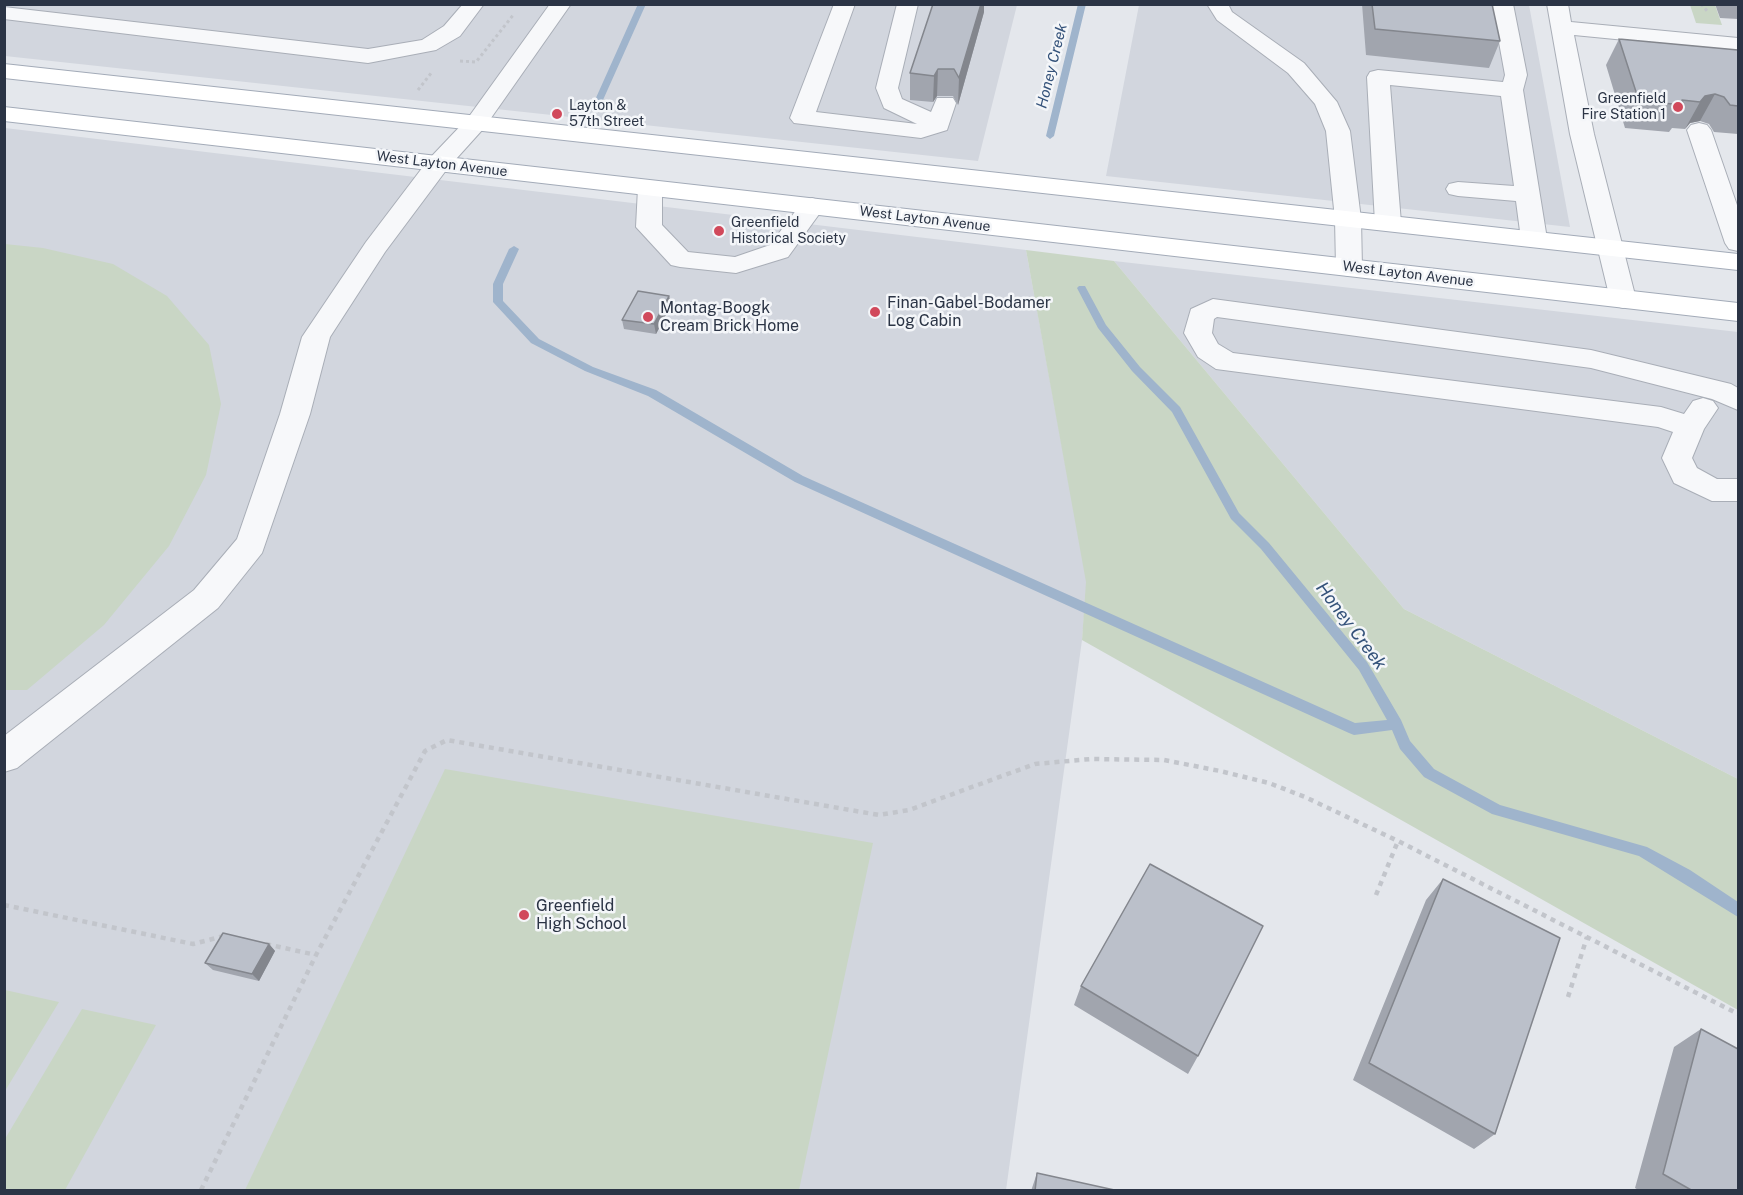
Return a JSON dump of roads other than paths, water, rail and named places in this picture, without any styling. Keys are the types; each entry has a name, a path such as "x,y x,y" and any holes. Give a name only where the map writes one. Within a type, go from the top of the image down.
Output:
{"main road":[{"path":"4,71 1738,262"},
{"name":"West Layton Avenue","path":"4,114 1738,312"}],"lane":[{"path":"4,13 368,56 428,45 452,31 474,4"},
{"path":"4,757 206,599 250,543 295,414 316,337 375,248 438,164 476,123 561,4"},
{"path":"845,4 802,118 921,131 942,114 892,104 887,88 908,4"},
{"path":"1217,4 1224,16 1296,68 1326,102 1338,131 1348,219 1349,268"},
{"path":"1502,4 1516,75 1512,90 1534,239"},
{"path":"1623,299 1582,134 1559,16 1738,45"},
{"path":"1388,223 1378,77 1512,90"},
{"path":"1699,130 1738,243"},
{"path":"650,188 649,226 680,259 736,266 779,251 812,206"},
{"path":"1458,189 1527,195"},
{"path":"1690,427 1661,417 1226,362 1208,350 1198,333 1201,315 1213,308 1580,357 1733,388"},
{"path":"1733,388 1700,411 1690,427 1677,458 1685,475 1712,490 1738,490"}],"waterway":[{"path":"599,100 642,4"},
{"name":"Honey Creek","path":"1050,136 1082,4"},
{"path":"514,249 498,284 498,302 535,341 589,369 652,393 799,479 1354,729 1396,724"},
{"name":"Honey Creek","path":"1082,288 1102,326 1136,369 1176,410 1235,516 1265,546 1363,666 1396,724"},
{"name":"Honey Creek","path":"1396,724 1405,745 1429,773 1497,810 1642,851 1685,875 1738,910"}],"place":[{"name":"Greenfield Fire Station 1","path":"1678,107"},
{"name":"Layton & 57th Street","path":"557,114"},
{"name":"Greenfield Historical Society","path":"719,231"},
{"name":"Finan-Gabel-Bodamer Log Cabin","path":"875,312"},
{"name":"Montag-Boogk Cream Brick Home","path":"648,317"},
{"name":"Greenfield High School","path":"524,915"}]}
